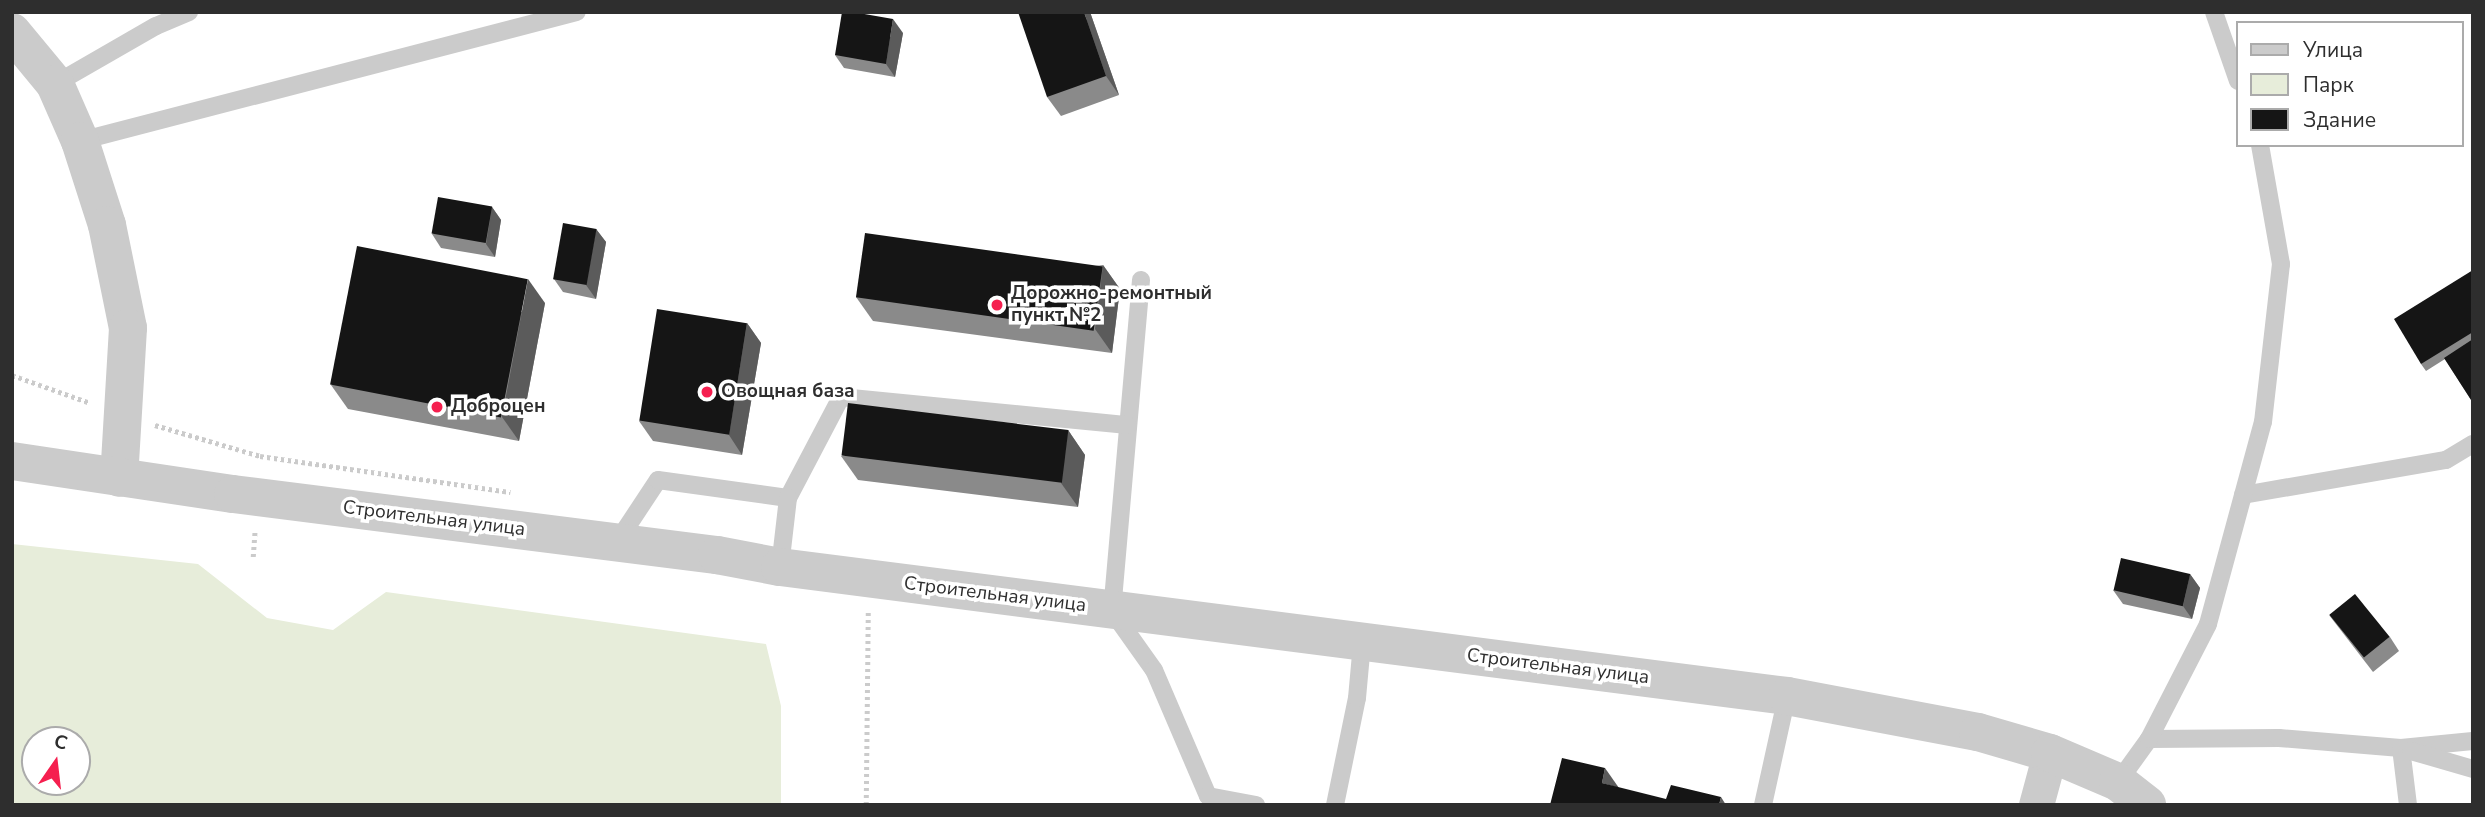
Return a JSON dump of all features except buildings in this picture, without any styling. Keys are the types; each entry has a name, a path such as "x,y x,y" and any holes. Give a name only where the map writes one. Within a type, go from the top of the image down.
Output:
{"street":[{"path":"12,32 54,84 80,141 107,225 128,328 119,478"},
{"name":"Строительная улица","path":"12,461 119,478 717,555 869,579 1787,696 1978,732 2050,753 2133,793"},
{"path":"2035,805 2050,753"}],"lane":[{"path":"54,84 156,26 189,12"},
{"path":"80,141 577,12"},
{"path":"2214,12 2236,75"},
{"path":"2133,793 2150,739 2208,624 2263,422 2281,264 2260,147"},
{"path":"1141,280 1112,611 1154,670 1208,796 1256,805"},
{"path":"780,567 788,498 841,397 1128,425"},
{"path":"2243,495 2446,460 2473,444"},
{"path":"617,542 658,480 788,498"},
{"path":"1335,805 1357,698 1362,643"},
{"path":"1763,805 1787,696"},
{"path":"2150,739 2279,738 2401,748 2473,741"},
{"path":"2401,748 2473,769"},
{"path":"2401,748 2409,805"}],"path":[{"path":"12,374 123,415 260,456 517,493"},
{"path":"866,805 869,579"}],"green space":[{"path":"12,544 198,564 267,618 333,630 386,592 766,644 781,706 781,805 12,805"}],"place":[{"name":"Дорожно-ремонтный пункт №2","path":"997,305"},
{"name":"Овощная база","path":"707,392"},
{"name":"Доброцен","path":"437,407"}]}
